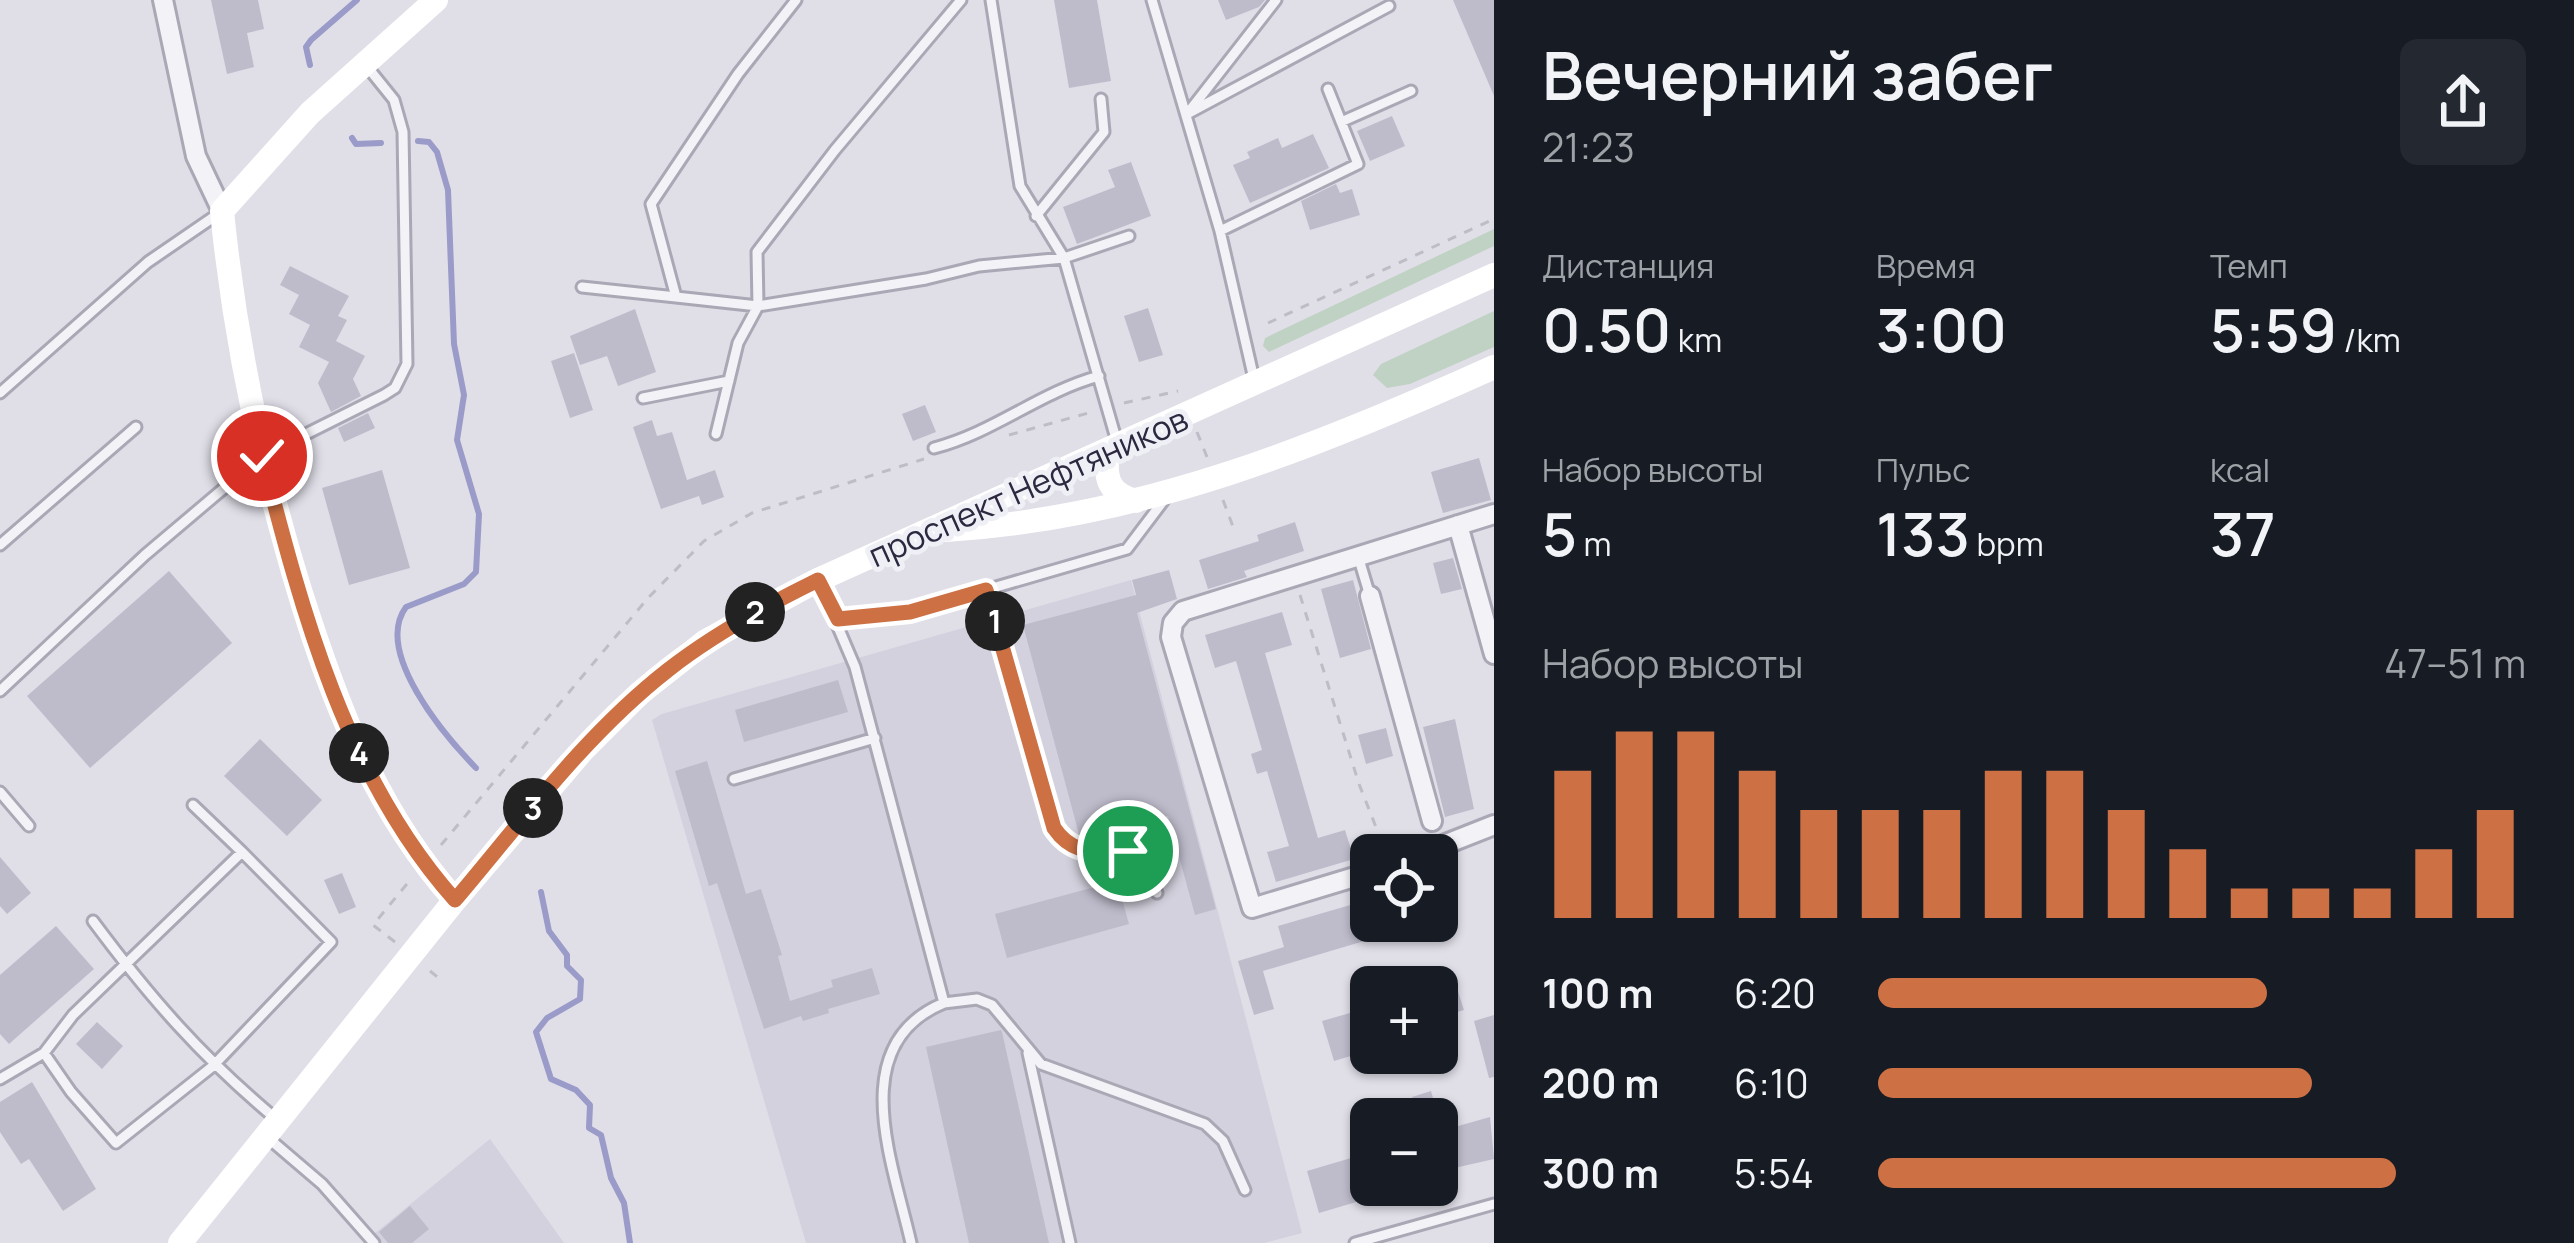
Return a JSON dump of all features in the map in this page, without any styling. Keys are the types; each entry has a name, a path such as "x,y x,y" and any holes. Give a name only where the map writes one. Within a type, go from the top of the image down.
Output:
{"main road":[{"path":"436,0 278,145 222,212 237,342 262,456 322,657 366,769 404,838 455,900"},
{"name":"проспект Нефтяников","path":"180,1243 455,900 583,750 640,693 706,641 818,580 1494,275"},
{"path":"931,531 1012,526 1171,491 1292,452 1494,367"},
{"path":"1113,450 1108,483 1118,496 1136,501"}],"street":[{"path":"163,0 196,156 222,212"},
{"path":"1350,878 1252,908 1172,637 1173,622 1183,611 1494,514"},
{"path":"1458,525 1494,654"},
{"path":"1370,596 1432,821"},
{"path":"1458,842 1493,830"}],"lane":[{"path":"676,297 651,204 738,74 796,0"},
{"path":"716,434 744,326 758,305 758,252 835,150 961,0"},
{"path":"991,0 1021,186 1064,258 1099,376 1113,450"},
{"path":"1153,0 1220,231 1256,385"},
{"path":"1187,114 1276,0"},
{"path":"1187,114 1389,6"},
{"path":"0,691 145,555 262,456 395,388 407,364 403,132 394,100 365,64"},
{"path":"1220,231 1358,164 1328,89"},
{"path":"1341,122 1411,91"},
{"path":"1036,216 1104,132 1101,99"},
{"path":"0,393 148,262 222,212"},
{"path":"582,287 758,305 979,266 1064,258 1129,236"},
{"path":"1044,260 1055,240"},
{"path":"934,448 975,437 1033,401 1099,376"},
{"path":"643,398 729,381"},
{"path":"0,545 136,427"},
{"path":"838,619 910,612 1127,549 1171,491"},
{"path":"1358,556 1370,596"},
{"path":"818,580 838,619 875,738 944,1003"},
{"path":"986,590 1054,828 1075,849 1128,851 1141,858 1157,893"},
{"path":"734,779 875,738"},
{"path":"0,792 28,826"},
{"path":"44,1053 116,1143 214,1066 331,942 193,805"},
{"path":"2,1074 44,1053 73,1015 242,852"},
{"path":"93,921 127,967 374,1243"},
{"path":"911,1243 883,1106 884,1066 895,1039 909,1023 944,1003 977,999 992,1005 1041,1064 1205,1124 1223,1141 1245,1190"},
{"path":"1028,1053 1070,1243"},
{"path":"1355,1243 1494,1204"}],"path":[{"path":"1268,323 1494,219"},
{"path":"1294,576 1379,834"}],"shaded area":[{"path":"1131,580 1302,1233 1264,1243 806,1243 652,720"},
{"path":"490,1139 564,1243 363,1243"}],"green space":[{"path":"1494,229 1494,246 1269,352 1263,346 1265,338"},
{"path":"1494,311 1494,347 1410,384 1387,388 1373,375 1381,364"}],"building":[{"path":"211,0 258,0 264,29 247,33 254,67 227,74"},
{"path":"1054,0 1097,0 1111,81 1069,88"},
{"path":"1218,0 1265,0 1226,20"},
{"path":"1453,0 1494,0 1494,96"},
{"path":"1392,116 1405,146 1370,161 1357,131"},
{"path":"1313,134 1329,168 1250,203 1233,165 1250,158 1247,152 1278,138 1282,148"},
{"path":"1131,162 1151,216 1077,244 1063,207 1115,187 1108,170"},
{"path":"1336,184 1340,193 1352,189 1360,215 1310,230 1301,201"},
{"path":"290,266 349,296 338,316 347,320 336,341 365,356 353,379 361,396 331,412 318,383 329,362 299,347 310,325 289,314 299,295 280,285"},
{"path":"1148,308 1163,355 1139,362 1124,316"},
{"path":"635,309 656,372 618,386 607,356 580,365 570,336"},
{"path":"574,353 593,410 570,418 551,361"},
{"path":"925,405 936,432 913,441 902,414"},
{"path":"368,413 375,428 344,442 338,428"},
{"path":"652,420 657,436 672,432 687,480 715,470 724,497 702,505 699,496 661,509 633,427"},
{"path":"1479,458 1491,500 1443,513 1431,472"},
{"path":"382,470 410,568 349,585 322,488"},
{"path":"1295,522 1304,551 1208,589 1199,560 1259,541 1257,535"},
{"path":"1453,558 1462,589 1441,594 1433,563"},
{"path":"1169,570 1177,599 1137,613 1216,909 1195,915 1168,816 1080,838 1023,625 1136,595 1132,580"},
{"path":"169,571 232,643 90,768 27,696"},
{"path":"1353,580 1371,649 1340,658 1321,589"},
{"path":"1282,612 1292,645 1265,653 1318,838 1345,830 1350,860 1276,882 1267,852 1289,846 1267,771 1257,774 1251,754 1262,750 1236,661 1215,668 1205,635"},
{"path":"838,680 848,712 744,742 735,710"},
{"path":"1455,719 1474,809 1445,817 1423,727"},
{"path":"1386,728 1393,756 1366,764 1358,735"},
{"path":"260,739 322,800 287,836 224,776"},
{"path":"707,761 746,894 761,889 782,955 778,956 790,1001 833,987 831,980 872,968 880,994 803,1021 801,1016 764,1029 717,883 709,886 675,771"},
{"path":"0,857 31,893 7,914 0,906"},
{"path":"342,873 356,907 339,914 324,880"},
{"path":"1117,881 1129,924 1007,958 995,914"},
{"path":"1350,905 1350,942 1361,942 1263,971 1274,1009 1254,1015 1238,961 1284,947 1278,926"},
{"path":"56,926 94,969 9,1044 0,1034 0,975"},
{"path":"1350,1013 1350,1056 1334,1061 1322,1021"},
{"path":"1494,1015 1494,1077 1489,1078 1474,1021"},
{"path":"97,1022 123,1046 102,1069 76,1044"},
{"path":"1001,1030 1049,1243 969,1243 926,1047"},
{"path":"32,1082 96,1189 63,1211 29,1159 21,1164 0,1132 0,1102"},
{"path":"1490,1117 1494,1159 1458,1167 1458,1126"},
{"path":"1350,1158 1350,1204 1319,1213 1307,1171"},
{"path":"410,1206 429,1229 412,1243 388,1243 379,1232"}],"waterway":[{"path":"310,65 306,47 311,40 357,0"},
{"path":"352,138 356,144 381,143"},
{"path":"418,141 429,142 437,152 448,190 454,344 464,395 457,440 479,514 476,572 464,584 406,607 398,626 399,647 417,692 476,768"},
{"path":"541,892 549,931 567,955 567,966 581,980 580,999 547,1018 536,1032 551,1079 576,1090 590,1105 589,1128 601,1135 611,1178 624,1203 630,1243"}],"route":[{"path":"262,456 314,635 352,737 404,838 455,900 583,750 640,693 706,641 818,580 838,619 910,612 986,590 1054,828 1075,849 1128,851"}]}
